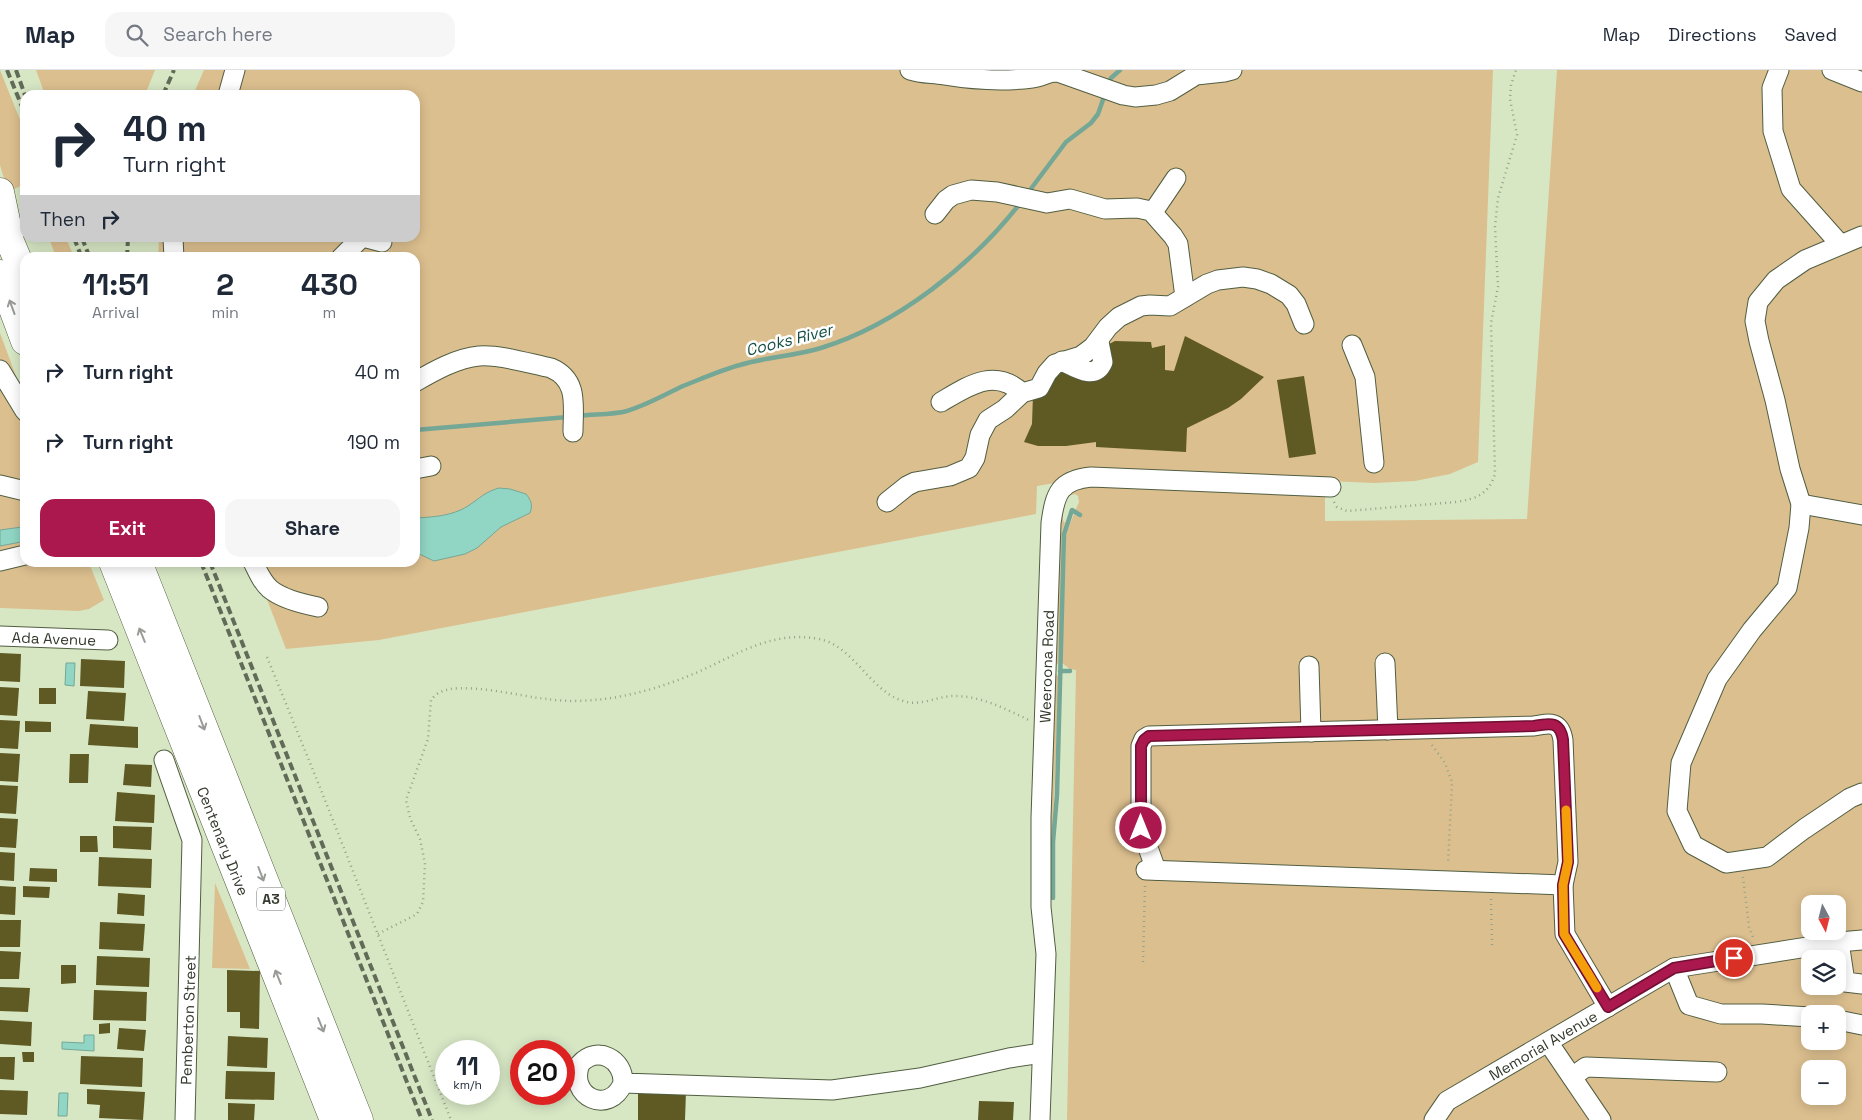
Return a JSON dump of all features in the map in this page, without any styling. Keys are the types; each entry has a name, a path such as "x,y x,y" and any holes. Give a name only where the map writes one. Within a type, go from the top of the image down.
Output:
{"highway":[{"path":"0,192 4,227 20,265"},
{"path":"0,274 20,328"},
{"name":"Centenary Drive","path":"115,567 334,1120"},
{"name":"Centenary Drive","path":"140,567 359,1120"}],"street":[{"path":"229,90 235,70"},
{"path":"910,70 961,79 994,80 1033,78 1054,72 1064,73 1123,95 1135,97 1164,93 1196,75 1232,70"},
{"path":"1778,70 1772,88 1773,131 1791,189 1840,244"},
{"path":"1832,70 1862,82"},
{"path":"1153,212 1176,178"},
{"path":"935,214 941,205 953,195 971,190 996,192 1047,203 1070,199 1105,209 1137,208 1153,212 1178,244 1185,297"},
{"path":"1862,236 1805,260 1776,280 1758,302 1756,321 1759,341 1775,400 1790,470 1801,504 1798,528 1787,588 1752,630 1717,679 1681,762 1677,810 1694,845 1726,863 1767,857 1804,829 1862,792"},
{"path":"347,252 357,242"},
{"path":"887,502 914,482 950,476 969,468 973,463 984,425 1022,393 1039,388 1052,367 1062,361 1086,372 1098,370 1102,362 1098,342 1112,322 1132,310 1150,305 1170,306 1207,284 1218,280 1242,277 1258,279 1272,284 1289,295 1296,304 1304,324"},
{"path":"1352,345 1365,377 1374,463"},
{"path":"420,379 438,369 479,356 491,356 552,368 560,372 568,380 574,400 573,432"},
{"path":"0,370 20,404"},
{"path":"941,402 963,390 989,380 1006,382 1016,387 1022,393"},
{"name":"Weeroona Road","path":"1040,1120 1046,954 1040,889 1041,818 1051,523 1057,494 1069,482 1079,478 1104,477 1330,487"},
{"path":"0,485 20,490"},
{"path":"1801,504 1862,515"},
{"path":"0,561 20,556"},
{"path":"256,567 270,589 318,607"},
{"name":"Ada Avenue","path":"0,636 108,640"},
{"path":"1386,663 1388,730"},
{"path":"1309,666 1311,732"},
{"path":"1563,885 1151,870 1141,828 1141,746 1149,736 1555,725 1562,731 1563,740 1568,862 1563,885 1564,934 1608,1007"},
{"name":"Pemberton Street","path":"164,760 192,840 185,1120"},
{"name":"Memorial Avenue","path":"1434,1120 1447,1101 1674,968 1862,940"},
{"path":"1839,942 1845,982 1862,984"},
{"path":"1674,968 1689,1005 1721,1014 1762,1014 1801,1017"},
{"path":"1846,1021 1862,1024"},
{"path":"1548,1042 1601,1120"},
{"path":"623,1083 832,1090 920,1078 1009,1058 1042,1053"},
{"path":"1572,1077 1586,1067 1717,1072"}],"path":[{"path":"1330,487 1331,497 1337,507 1347,511 1472,500 1482,496 1493,483 1496,474 1491,323 1498,287 1495,227 1498,198 1517,135 1510,100 1510,85 1516,70"},
{"path":"378,934 417,914 423,902 425,863 420,839 410,818 406,800 428,739 431,700 440,692 457,688 517,694 548,700 604,699 662,686 697,672 758,643 780,639 819,639 839,646 888,693 901,701 913,704 953,696 975,697 1044,724"},
{"path":"267,657 451,1120"},
{"path":"1431,729 1432,744 1445,763 1452,782 1448,881"},
{"path":"1741,861 1749,921"},
{"path":"1143,962 1151,870"},
{"path":"1491,882 1492,945"}],"shaded area":[{"path":"0,70 20,120 20,186 8,192 0,165"},
{"path":"36,70 155,70 147,90 43,90"},
{"path":"204,70 1493,70 1478,462 1450,474 1415,481 1374,483 1070,470 1055,483 1037,486 1036,514 379,640 286,649 255,567 420,567 420,252 158,252 159,242 420,242 420,90 195,90"},
{"path":"1557,70 1862,70 1862,1120 1067,1120 1076,670 1070,669 1062,663 1066,533 1074,514 1079,517 1080,513 1075,511 1079,502 1078,496 1075,494 1068,496 1085,485 1325,493 1325,521 1527,519"},
{"path":"50,242 68,242 72,252 54,252"},
{"path":"0,333 20,387 20,567 91,567 104,600 89,609 79,611 0,608"},
{"path":"1062,505 1065,523 1062,532 1059,663 1054,666 1054,673 1059,677 1051,876 1047,877 1057,530"},
{"path":"215,883 250,969 212,968"}],"water":[{"path":"499,488 510,489 526,494 531,503 530,513 501,527 477,548 465,554 434,561 420,554 420,518 456,512"},
{"path":"20,527 20,542 0,546 0,530"},
{"path":"66,663 75,663 74,686 65,685"},
{"path":"84,1035 94,1035 94,1051 62,1049 62,1042 84,1043"},
{"path":"59,1093 68,1093 67,1116 58,1116"}],"building":[{"path":"1185,336 1264,377 1241,399 1228,408 1187,428 1186,452 1096,447 1096,442 1066,446 1038,446 1024,442 1032,424 1033,394 1058,369 1090,378 1107,345 1115,341 1151,342 1152,348 1165,345 1165,370 1174,371"},
{"path":"1304,376 1316,454 1289,458 1277,380"},
{"path":"0,653 21,654 20,682 0,681"},
{"path":"81,659 125,661 124,688 80,686"},
{"path":"0,687 19,688 17,716 0,715"},
{"path":"39,688 56,688 56,704 39,704"},
{"path":"88,691 126,693 124,721 86,719"},
{"path":"0,720 20,721 18,749 0,748"},
{"path":"25,721 51,722 51,732 25,732"},
{"path":"90,724 138,727 138,748 88,745"},
{"path":"0,753 20,754 18,782 0,781"},
{"path":"70,754 89,754 88,783 69,783"},
{"path":"125,764 152,765 151,787 123,785"},
{"path":"0,785 18,786 16,814 0,813"},
{"path":"117,792 155,795 154,823 115,821"},
{"path":"0,818 18,819 16,848 0,847"},
{"path":"113,826 152,827 151,850 113,848"},
{"path":"80,836 97,836 98,852 80,852"},
{"path":"0,852 15,853 14,881 0,880"},
{"path":"99,857 152,859 151,888 98,886"},
{"path":"30,868 57,869 57,882 29,881"},
{"path":"0,886 16,887 15,915 0,914"},
{"path":"23,886 50,887 49,898 23,897"},
{"path":"118,893 145,895 144,916 117,914"},
{"path":"0,920 21,920 20,947 0,947"},
{"path":"100,922 145,924 143,951 99,949"},
{"path":"0,951 21,952 19,979 0,979"},
{"path":"97,956 150,958 149,987 96,985"},
{"path":"61,965 76,965 76,983 61,984"},
{"path":"227,970 260,971 259,1029 240,1028 240,1012 227,1012"},
{"path":"0,987 30,988 28,1012 0,1011"},
{"path":"94,990 147,992 146,1021 93,1020"},
{"path":"0,1020 32,1022 31,1046 0,1044"},
{"path":"110,1023 110,1033 99,1034 99,1024"},
{"path":"119,1028 146,1030 144,1051 117,1049"},
{"path":"228,1036 268,1038 267,1068 227,1066"},
{"path":"22,1052 34,1052 34,1062 23,1062"},
{"path":"81,1056 143,1058 142,1087 80,1084"},
{"path":"0,1057 15,1057 14,1080 0,1079"},
{"path":"226,1071 275,1072 274,1100 225,1099"},
{"path":"87,1089 145,1092 143,1120 99,1118 100,1105 87,1104"},
{"path":"0,1090 28,1091 27,1115 0,1114"},
{"path":"638,1090 686,1091 685,1120 638,1120"},
{"path":"979,1101 1014,1102 1013,1120 978,1120"},
{"path":"228,1103 255,1104 254,1120 228,1120"}],"waterway":[{"name":"Cooks River","path":"1108,84 1111,78 1120,70"},
{"name":"Cooks River","path":"1027,194 1066,142 1091,123 1098,114 1105,94"},
{"name":"Cooks River","path":"578,416 627,411 726,369 750,362 821,348 878,324 932,290 956,270 980,248 1021,202"},
{"name":"Cooks River","path":"420,430 568,417"},
{"path":"1053,898 1053,842 1057,795 1064,534 1072,510 1080,515"},
{"path":"1060,671 1070,671"}],"railway":[{"path":"7,70 20,102"},
{"path":"16,70 23,90"},
{"path":"165,90 174,70"},
{"path":"76,242 80,252"},
{"path":"84,242 88,252"},
{"path":"127,252 128,242"},
{"path":"203,567 422,1120"},
{"path":"212,567 432,1120"}],"slow traffic":[{"path":"1566,810 1568,862 1563,885 1564,934 1597,988"}],"route":[{"path":"1141,828 1141,746 1149,736 1555,725 1562,731 1563,740 1568,862 1563,885 1564,934 1608,1007 1674,968 1734,958"}]}
